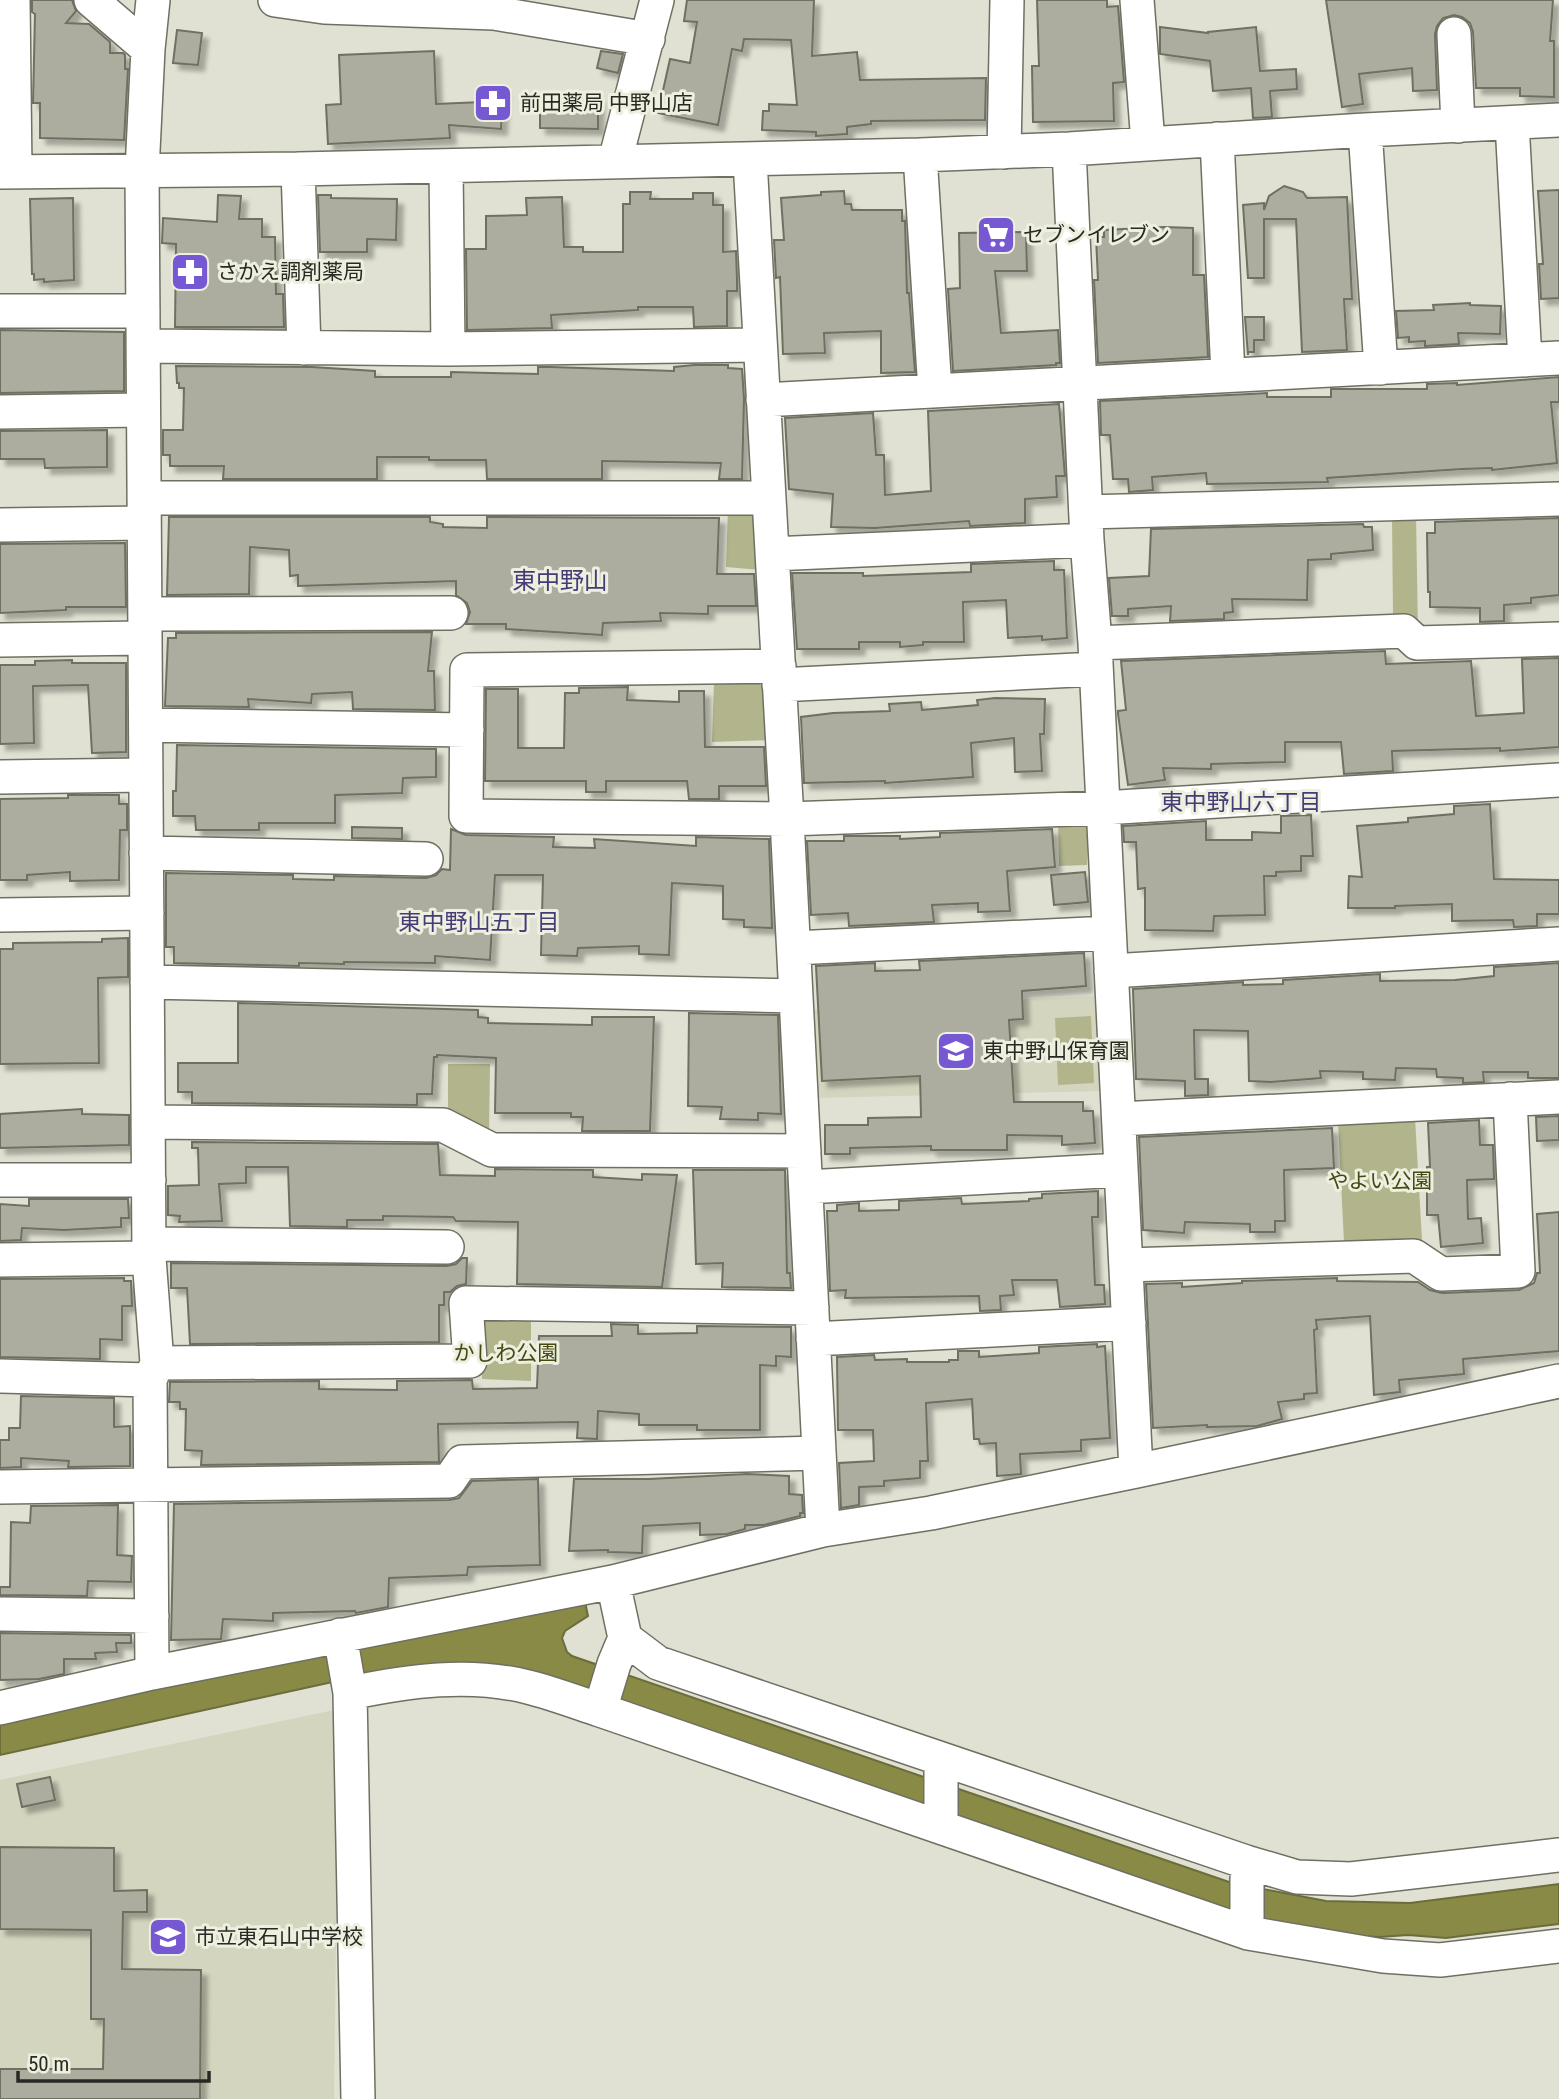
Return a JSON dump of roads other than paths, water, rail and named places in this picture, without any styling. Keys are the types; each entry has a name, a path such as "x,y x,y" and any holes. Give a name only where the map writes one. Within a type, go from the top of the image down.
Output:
{"street":[{"path":"13,0 7,172 298,169 920,155 1069,149 1559,120"},
{"path":"91,0 148,50"},
{"path":"152,1673 151,1484 154,1372 149,1251 142,171 153,0"},
{"path":"275,0 324,7 494,13 648,39"},
{"path":"615,160 657,0"},
{"path":"1004,152 1007,0"},
{"path":"1138,0 1148,143"},
{"path":"1454,34 1458,126"},
{"path":"1512,123 1525,360"},
{"path":"1365,130 1381,368"},
{"path":"1216,139 1228,375"},
{"path":"1069,149 1086,526 1096,656 1136,1471"},
{"path":"920,155 935,391"},
{"path":"750,160 823,1530"},
{"path":"446,166 448,349"},
{"path":"298,169 304,348"},
{"path":"0,311 143,311"},
{"path":"143,346 448,349 760,345"},
{"path":"763,400 1559,358"},
{"path":"0,412 143,410"},
{"path":"0,525 144,510 769,498"},
{"path":"772,554 1086,526 1559,499"},
{"path":"0,639 145,626 451,613"},
{"path":"1559,639 1417,643 1405,631 1096,656 779,675 467,670 466,816 787,819 1103,808 1559,780"},
{"path":"146,726 467,730"},
{"path":"0,777 146,775"},
{"path":"146,853 426,859"},
{"path":"0,915 147,913"},
{"path":"794,948 1109,933"},
{"path":"1111,971 1559,944"},
{"path":"148,982 796,996"},
{"path":"1119,1119 1559,1097"},
{"path":"1126,1265 1415,1256 1441,1274 1518,1271 1510,1099"},
{"path":"149,1122 443,1125 492,1150 804,1151"},
{"path":"806,1188 1121,1170"},
{"path":"0,1180 149,1180"},
{"path":"0,1260 149,1251 447,1247"},
{"path":"0,1376 470,1361 466,1303 812,1323 1129,1323"},
{"path":"0,1708 152,1673 340,1640 613,1582 823,1530 931,1513 1559,1381"},
{"path":"0,1487 449,1481 462,1462 819,1453"},
{"path":"601,1706 620,1651 613,1582"},
{"path":"0,1614 152,1616"},
{"path":"340,1640 349,1687 358,2099"},
{"path":"620,1651 940,1767 1297,1877 1351,1879 1559,1855"},
{"path":"349,1687 415,1681 493,1681 601,1706 941,1823 1248,1933 1383,1956 1440,1959 1559,1946"},
{"path":"940,1767 941,1823"},
{"path":"1247,1878 1247,1926"}],"place":[{"name":"前田薬局 中野山店","path":"493,103"},
{"name":"セブンイレブン","path":"996,235"},
{"name":"さかえ調剤薬局","path":"190,272"},
{"name":"東中野山保育園","path":"956,1051"},
{"name":"市立東石山中学校","path":"168,1937"}],"district":[{"name":"東中野山","path":"560,581"},
{"name":"東中野山六丁目","path":"1241,802"},
{"name":"東中野山五丁目","path":"479,922"}],"park label":[{"name":"やよい公園","path":"1380,1181"},
{"name":"かしわ公園","path":"506,1353"}]}
